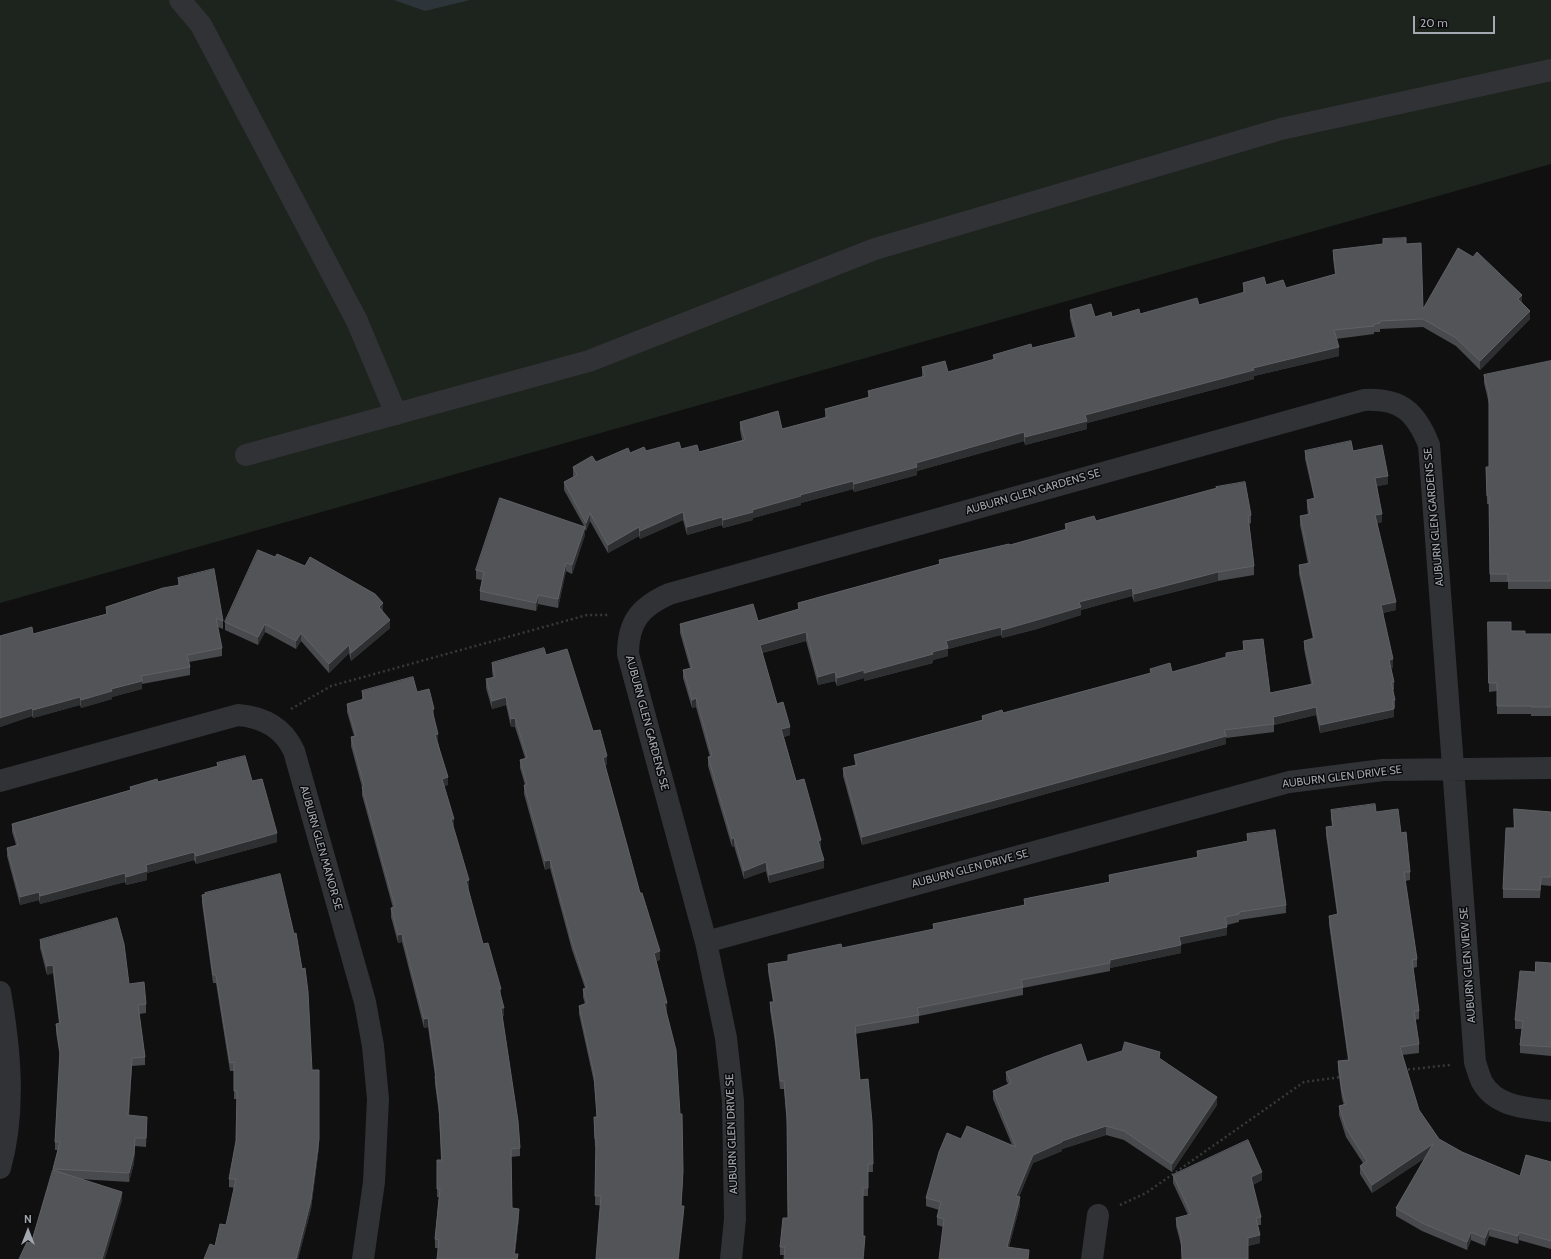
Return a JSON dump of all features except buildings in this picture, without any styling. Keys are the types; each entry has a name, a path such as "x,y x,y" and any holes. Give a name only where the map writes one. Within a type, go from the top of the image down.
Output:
{"street":[{"path":"180,0 201,25 353,314 396,414"},
{"path":"246,455 589,361 874,248 1281,129 1551,70"},
{"name":"AUBURN GLEN GARDENS SE","path":"706,942 628,654 628,637 638,615 646,607 669,594 1357,402 1380,399 1397,403 1411,413 1422,427 1429,445 1453,768"},
{"name":"AUBURN GLEN MANOR SE","path":"0,781 238,715 253,716 268,722 281,731 294,751 368,1017 373,1046 378,1099 374,1182 363,1259"},
{"name":"AUBURN GLEN VIEW SE","path":"1453,768 1475,1062 1482,1082 1492,1094 1509,1105 1551,1111"},
{"name":"AUBURN GLEN DRIVE SE","path":"731,1259 735,1219 733,1101 726,1038 706,942 1289,782 1383,770 1551,768"},
{"path":"0,992 6,1024 10,1068 6,1137 0,1168"},
{"path":"1092,1259 1098,1215"}],"path":[{"path":"268,722 331,686 587,615 638,615"},
{"path":"1395,1071 1475,1062"},
{"path":"1098,1215 1146,1193 1304,1082 1342,1077"}],"shaded area":[{"path":"0,0 1551,0 1551,164 0,603"},
{"path":"394,0 470,0 425,11"}]}
